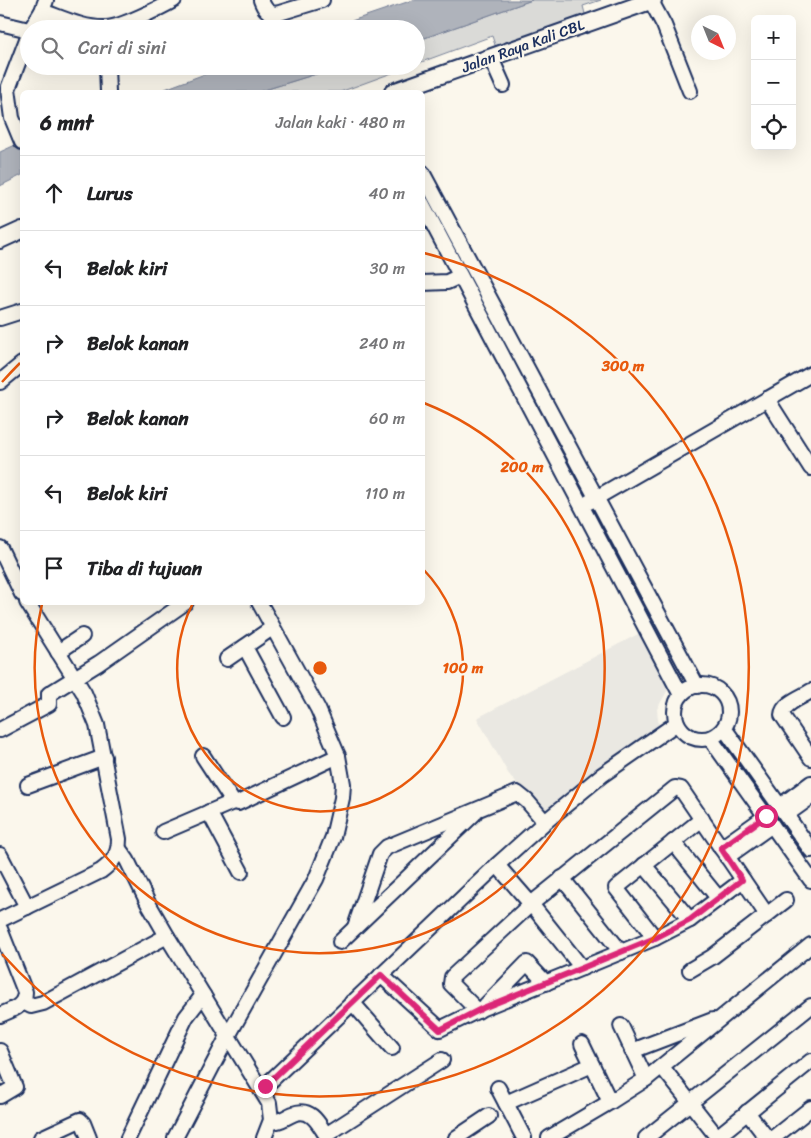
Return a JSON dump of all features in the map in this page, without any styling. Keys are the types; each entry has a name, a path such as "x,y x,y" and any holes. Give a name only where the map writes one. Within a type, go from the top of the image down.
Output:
{"main road":[{"name":"Jalan Raya Kali CBL","path":"399,90 652,0"},
{"path":"0,240 20,231"}],"street":[{"path":"130,20 174,0"},
{"path":"261,0 264,8 270,13 276,14 322,0"},
{"path":"652,0 690,91"},
{"path":"36,20 45,3 74,20"},
{"path":"0,23 20,28"},
{"path":"20,57 8,89 6,118 20,139"},
{"path":"491,58 503,85"},
{"path":"107,75 108,90"},
{"path":"425,178 697,686"},
{"path":"425,209 681,695"},
{"path":"425,283 447,282 460,276"},
{"path":"0,318 20,312"},
{"path":"0,382 20,366"},
{"path":"582,507 811,374"},
{"path":"767,399 811,468"},
{"path":"1,555 20,590"},
{"path":"0,920 101,871 112,863 119,849 119,839 97,725 84,693 29,605"},
{"path":"0,730 49,704 49,694 99,663 182,605"},
{"path":"175,1138 232,1043 316,879 333,837 342,798 343,784 338,756 318,709 260,605"},
{"path":"228,659 272,628"},
{"path":"58,652 82,636"},
{"path":"245,647 283,717"},
{"path":"706,685 716,688 726,699 729,714 724,728 710,738 697,739 685,733 677,723 675,709 681,695 688,689 697,686 706,685"},
{"path":"811,691 782,710 784,719 806,741 811,758"},
{"path":"261,1090 497,865 545,822 602,775 677,723"},
{"path":"724,728 811,850"},
{"path":"710,738 811,880"},
{"path":"204,756 233,802"},
{"path":"163,832 233,802 243,802 338,756"},
{"path":"28,785 104,757"},
{"path":"783,811 811,783"},
{"path":"481,1009 451,984 450,980 531,904 675,788 681,789 767,915"},
{"path":"355,928 383,850 517,793 527,801 545,822"},
{"path":"783,811 811,797"},
{"path":"340,942 480,808"},
{"path":"209,812 241,872"},
{"path":"655,938 616,888 702,819"},
{"path":"724,853 769,820"},
{"path":"673,842 719,899"},
{"path":"119,849 127,860 167,936 269,1103 272,1114 271,1122 264,1138"},
{"path":"0,855 27,907"},
{"path":"497,865 582,968"},
{"path":"644,865 690,920"},
{"path":"562,878 621,952"},
{"path":"381,975 440,1030 481,1009 655,938 690,920 742,880"},
{"path":"690,970 712,957 786,900"},
{"path":"0,929 25,992 23,1002 19,1006 0,1015"},
{"path":"23,1002 31,1006 43,1003 167,936"},
{"path":"549,1138 646,1079 811,945"},
{"path":"481,1009 527,963 546,983"},
{"path":"128,1138 186,1017 203,995"},
{"path":"352,1002 392,1048"},
{"path":"646,1138 661,1133 690,1102 811,1006"},
{"path":"632,1051 725,1016"},
{"path":"621,1026 646,1079"},
{"path":"582,1044 610,1102"},
{"path":"0,1051 15,1087 0,1096"},
{"path":"271,1122 279,1122 293,1114 308,1113 314,1116 326,1135 442,1060"},
{"path":"662,1067 718,1137 811,1061"},
{"path":"506,1103 592,1065"},
{"path":"498,1088 524,1138"},
{"path":"773,1138 811,1108"},
{"path":"747,1112 767,1138"},
{"path":"456,1138 489,1116"},
{"path":"41,1138 80,1120 90,1138"}],"shaded area":[{"path":"413,0 532,0 425,38 425,20 354,20"},
{"path":"532,0 601,0 583,6 587,22 499,57 492,36 425,61 425,38"},
{"path":"202,75 313,75 264,90 162,90"},
{"path":"313,75 386,75 345,90 264,90"},
{"path":"20,143 20,176 0,186 0,152"},
{"path":"640,633 671,684 657,709 659,729 546,820 508,773 477,718"}],"route":[{"path":"265,1086 381,975 440,1030 483,1008 655,938 690,920 742,880 721,848 766,816"}]}
